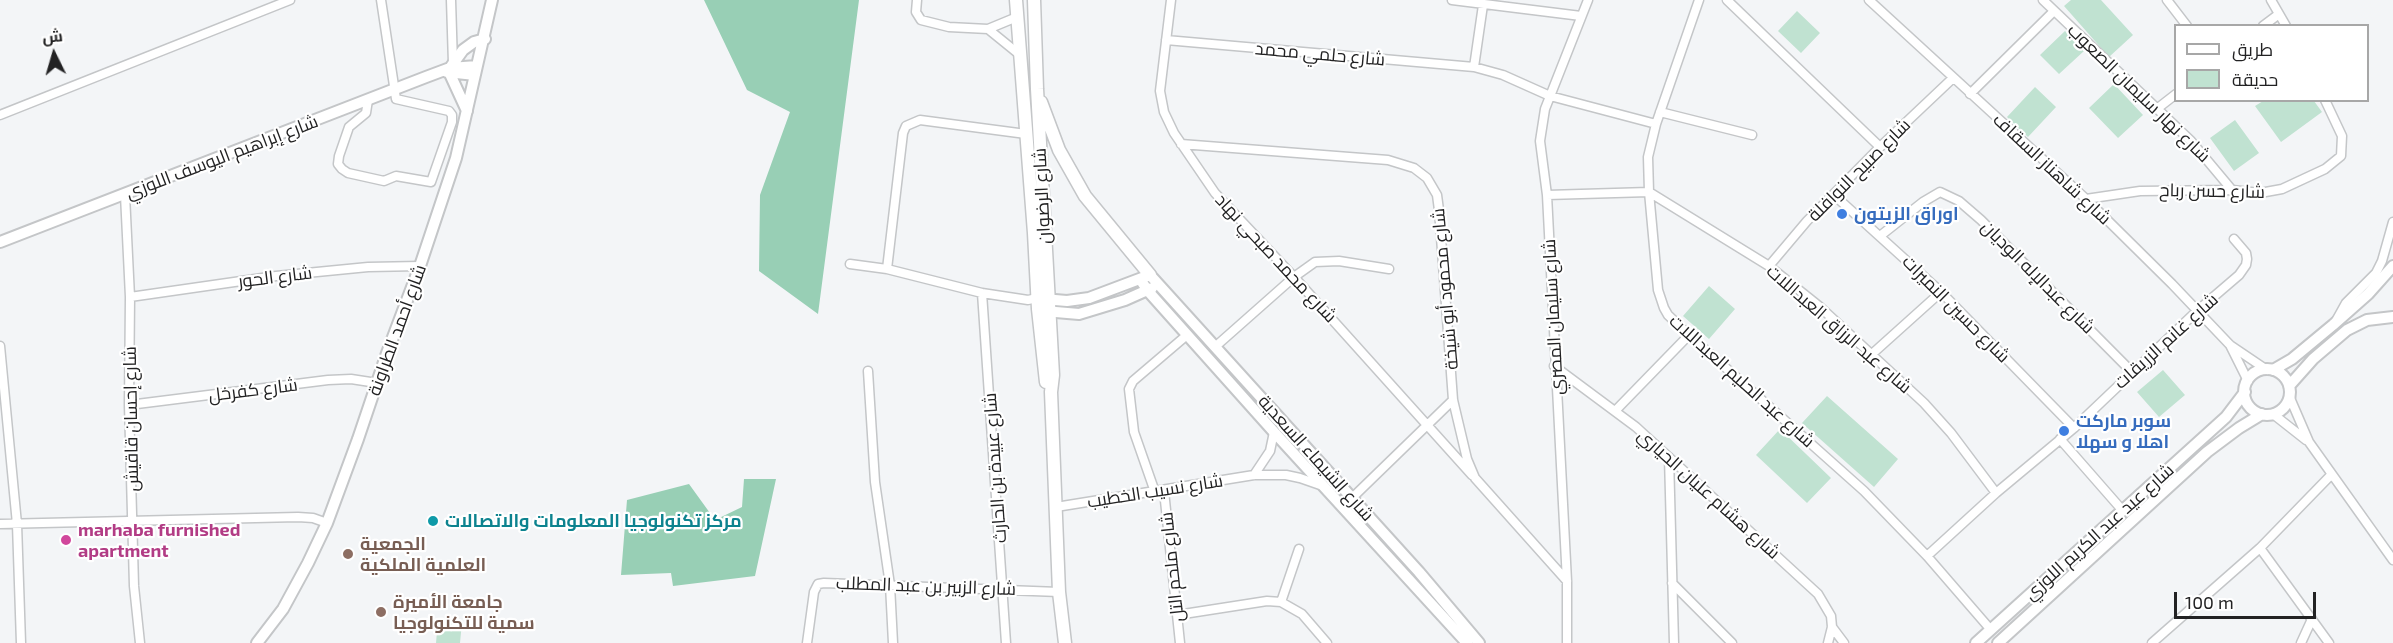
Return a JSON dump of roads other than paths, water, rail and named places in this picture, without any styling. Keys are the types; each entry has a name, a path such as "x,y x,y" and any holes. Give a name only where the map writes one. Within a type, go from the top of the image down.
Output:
{"main road":[{"path":"1016,0 1026,134"},
{"name":"شارع الرضوان","path":"1034,0 1040,304"},
{"path":"1037,89 1059,150 1085,196 1145,277"},
{"name":"شارع الرضوان","path":"1026,134 1045,376 1051,392 1059,592 1065,643"}],"street":[{"path":"263,0 264,11"},
{"path":"0,115 290,0"},
{"path":"368,100 366,114 349,127 338,164 348,173 384,181 396,176 430,182 453,122 452,115 449,111 398,99 394,89 381,0"},
{"path":"451,0 449,69 467,111"},
{"name":"شارع أحمد الطراونة","path":"257,643 283,609 327,523 420,266 456,158 485,39 492,0"},
{"path":"917,0 917,16 924,22 949,27 988,29 1017,17"},
{"name":"شارع محمد صبحي نهاد","path":"1171,0 1160,80 1161,102 1168,123 1181,144 1215,193 1475,478"},
{"path":"1452,0 1581,16"},
{"name":"شارع سليمان المصري","path":"1567,643 1547,195 1540,141 1541,125 1550,96 1588,0"},
{"name":"شارع عبد الحليم العبداللات","path":"1699,0 1656,124 1648,157 1649,192 1660,299 1668,315 1689,335 1864,491 1927,556 1990,630"},
{"path":"1727,0 1880,147"},
{"name":"شارع شاهناز السقاف","path":"1869,0 2086,199 2230,345 2270,370"},
{"name":"شارع نهار سليمان الصعوب","path":"2043,0 2191,141 2232,190"},
{"path":"2167,0 2185,24"},
{"path":"2271,0 2285,24"},
{"path":"1474,67 1483,5"},
{"path":"1970,94 2054,11"},
{"path":"2266,24 2279,14"},
{"path":"988,29 1020,55"},
{"path":"449,69 468,46 485,39"},
{"name":"شارع حلمي محمد","path":"1166,40 1474,67 1503,75 1550,96 1656,124"},
{"name":"شارع إبراهيم اليوسف اللوزي","path":"0,242 449,69 476,70"},
{"name":"شارع صبيح النوافلة","path":"1769,266 1807,220 1953,78"},
{"path":"2158,108 2174,94"},
{"name":"شارع حسن رباح","path":"2086,199 2140,191 2271,192 2304,180 2335,163 2343,150 2342,136 2326,102"},
{"path":"1660,112 1752,135"},
{"path":"887,269 903,133 906,126 920,120 1026,134"},
{"name":"شارع محمود أبو شيخة","path":"1181,144 1388,160 1414,168 1427,177 1437,195 1453,400 1464,447 1475,478 1566,581"},
{"path":"1547,195 1649,192"},
{"name":"شارع عبد الرزاق العبداللات","path":"1649,192 1769,266 1819,306 1924,403 1996,493"},
{"name":"شارع عبدالإله الوديان","path":"1880,236 1923,202 1940,192 1959,201 1981,220 2131,371"},
{"name":"شارع إحسان قاقيش","path":"125,195 130,297 129,405 134,586 140,643"},
{"name":"شارع حسين النميرات","path":"1834,195 1941,292 2074,428"},
{"path":"2333,325 2346,303 2376,273 2382,261 2393,222"},
{"name":"شارع غانم الزريقات","path":"1927,556 1996,493 2074,428 2131,371 2239,275 2247,265 2246,253 2234,239"},
{"path":"1216,346 1307,266 1322,260 1389,268"},
{"path":"850,264 887,269 1079,314 1148,291 1158,285"},
{"name":"شارع الحور","path":"130,297 276,276 368,267 420,266"},
{"path":"2290,398 2284,408 2273,414 2262,414 2248,404 2246,387 2256,373 2270,370 2292,360 2368,294 2393,266"},
{"path":"1040,304 1099,295 1145,277"},
{"name":"شارع الشيماء السعدية","path":"1145,277 1158,285 1216,346 1419,572 1469,641"},
{"name":"شارع الشيماء السعدية","path":"1145,277 1148,291 1187,335 1323,486 1469,641"},
{"path":"1872,354 1941,292"},
{"name":"شارع عبيدة بن الحارث","path":"982,293 1006,643"},
{"path":"1099,295 1103,307"},
{"path":"2289,386 2308,364 2347,330 2367,320 2393,317"},
{"name":"شارع ملحم التل","path":"1180,643 1160,492 1134,432 1129,389 1133,381 1187,335"},
{"path":"1616,410 1689,335"},
{"name":"شارع شاهناز السقاف","path":"2230,345 2246,387"},
{"path":"0,346 2,398 17,524 21,643"},
{"name":"شارع هشام عليان الحياري","path":"1554,366 1616,410 1818,594 1827,607 1832,627 1844,643"},
{"path":"2270,370 2284,376 2289,386 2290,398 2309,442 2393,560"},
{"path":"868,371 875,482 890,585 893,643"},
{"name":"شارع كفرخل","path":"129,405 328,380 351,379 377,383"},
{"name":"شارع عيد عبد الكريم اللوزي","path":"1976,643 2226,417 2246,387"},
{"path":"1352,498 1429,426 1453,400"},
{"name":"شارع عيد عبد الكريم اللوزي","path":"1998,643 2207,452 2262,414"},
{"path":"2273,414 2309,442"},
{"path":"1254,475 1270,451 1274,432"},
{"path":"2060,439 2123,511"},
{"path":"1669,457 1674,643"},
{"name":"شارع نسيب الخطيب","path":"1056,507 1254,475 1286,475 1323,486"},
{"path":"2154,642 2260,548 2331,475"},
{"path":"0,524 298,517 313,518 327,523"},
{"path":"2260,548 2329,643"},
{"path":"1281,602 1299,549"},
{"name":"شارع الزبير بن عبد المطلب","path":"807,643 813,595 818,585 831,582 1059,592"},
{"path":"1672,584 1732,643"},
{"path":"1178,615 1267,601 1281,602 1302,615 1327,643"},
{"path":"2301,643 2312,619"},
{"path":"1828,643 1832,627"}],"place":[{"name":"اوراق الزيتون","path":"1842,214"},
{"name":"سوبر ماركت اهلا و سهلا","path":"2064,431"},
{"name":"مركز تكنولوجيا المعلومات والاتصالات","path":"433,521"},
{"name":"marhaba furnished apartment","path":"66,540"},
{"name":"الجمعية العلمية الملكية","path":"348,554"},
{"name":"جامعة الأميرة سمية للتكنولوجيا","path":"381,612"}]}
